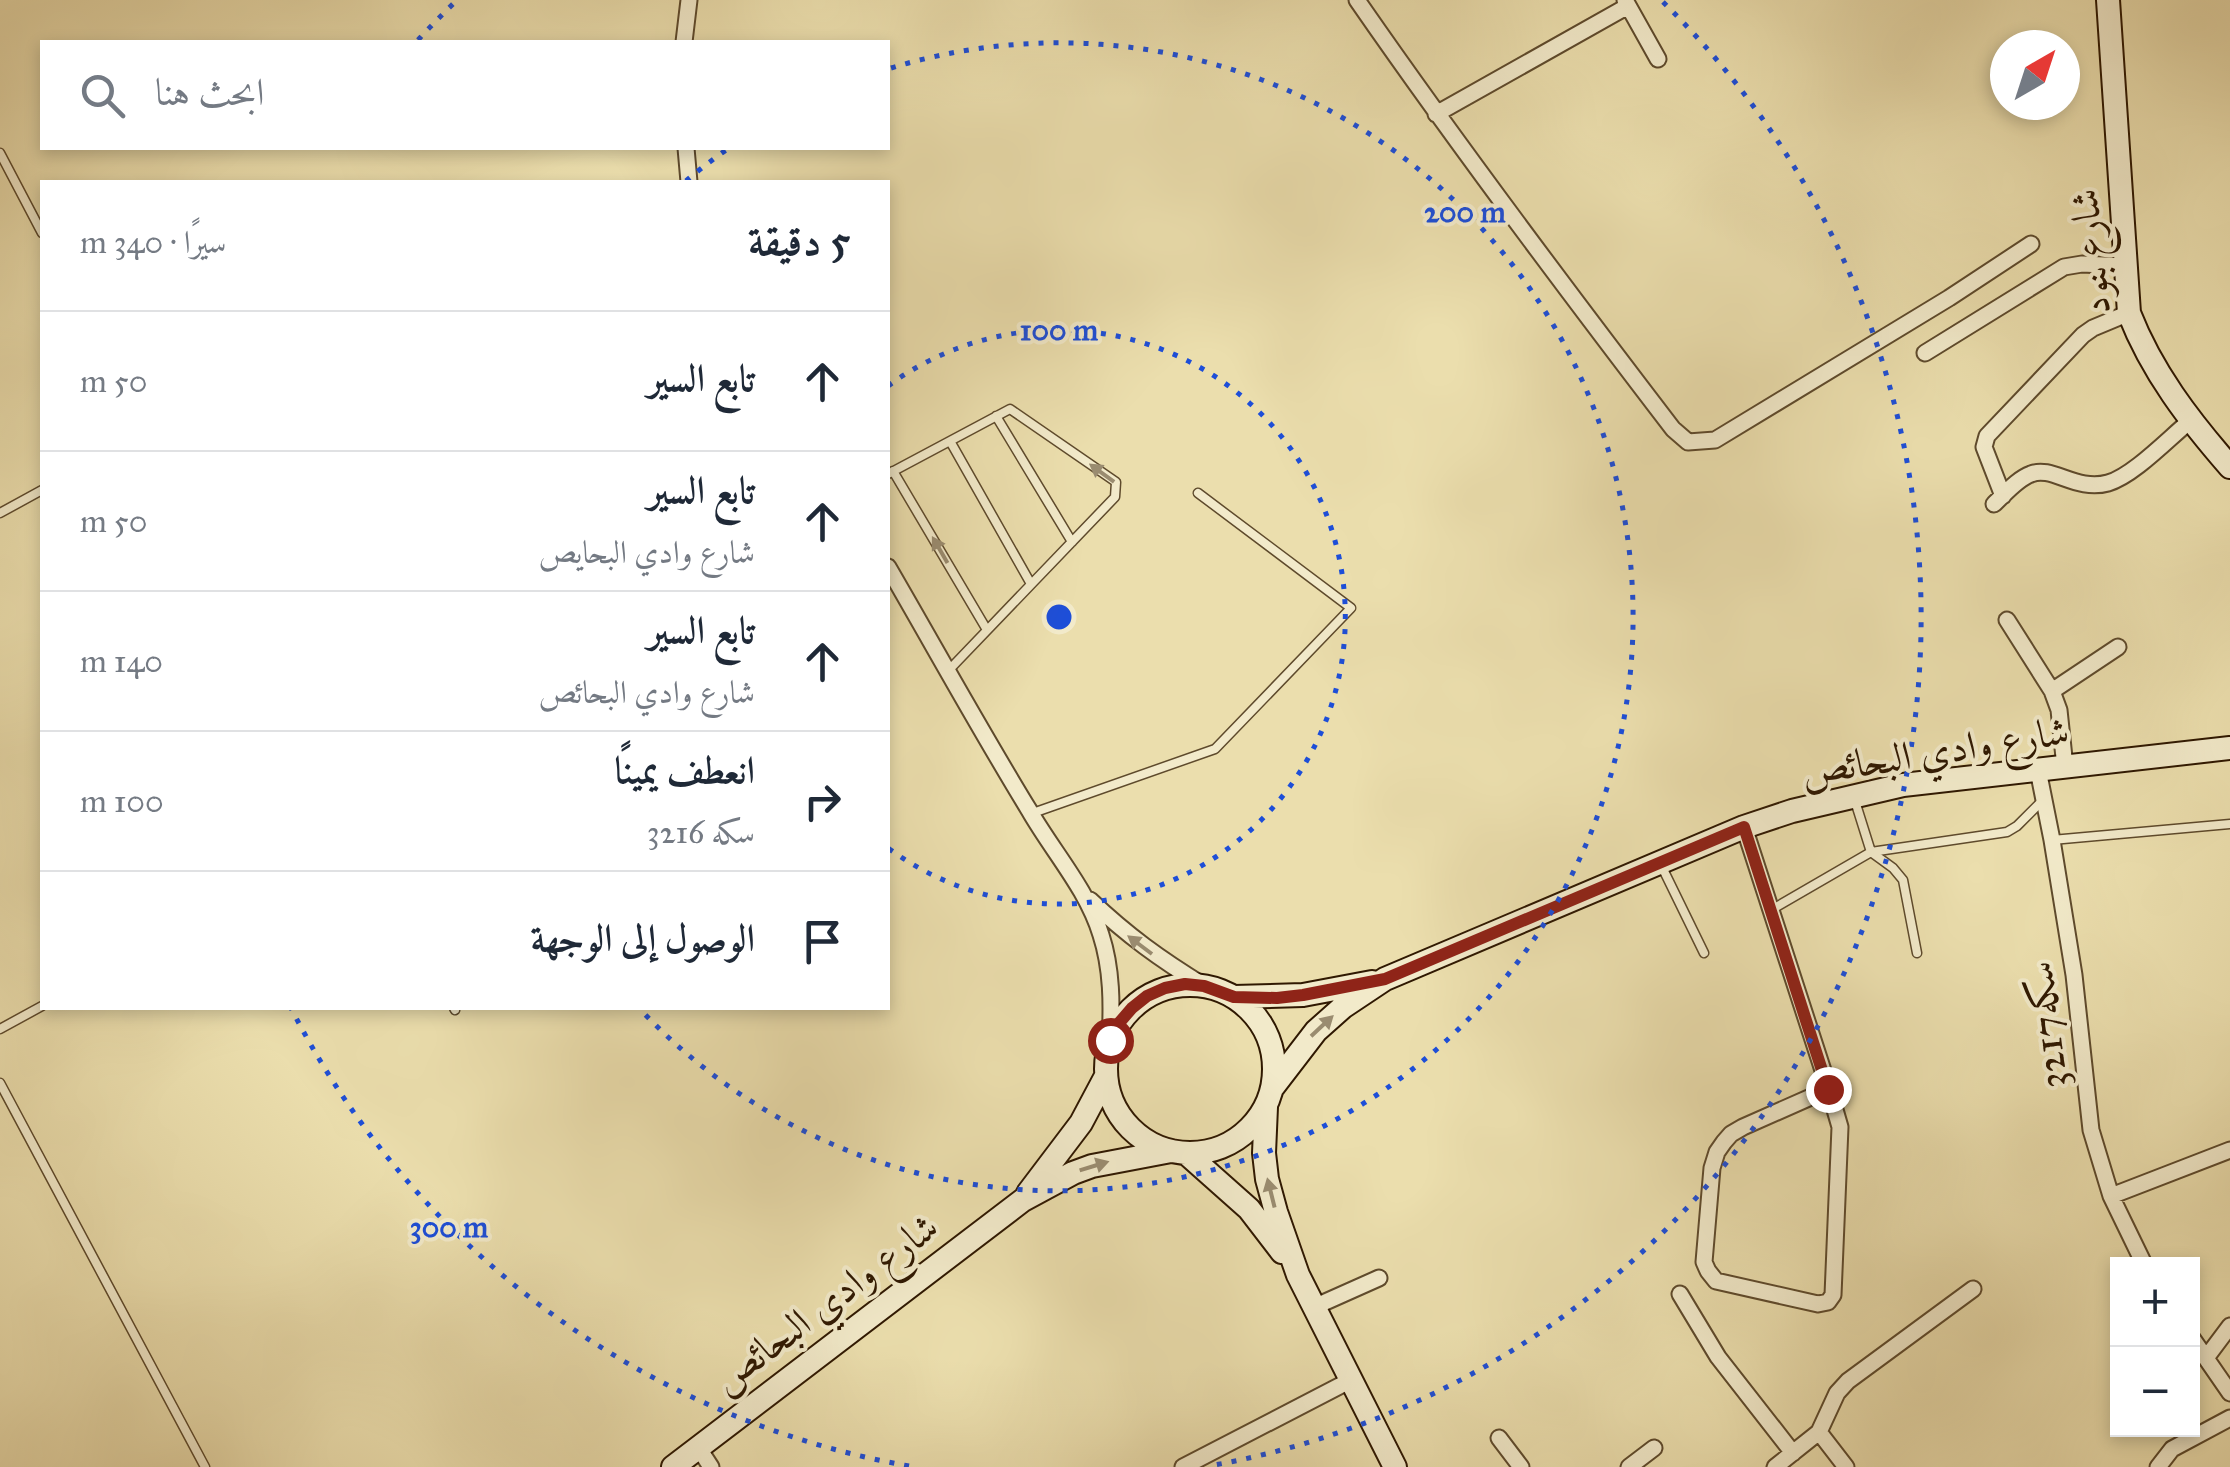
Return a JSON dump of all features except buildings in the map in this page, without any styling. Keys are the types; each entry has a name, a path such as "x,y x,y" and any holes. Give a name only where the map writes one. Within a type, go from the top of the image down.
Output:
{"street":[{"path":"684,40 689,0"},
{"path":"1358,0 1526,237 1673,429 1688,442 1715,440 2031,244"},
{"name":"شارع بنود","path":"2108,0 2129,313 2154,367 2190,420 2230,467"},
{"path":"1436,114 1627,3 1658,59"},
{"path":"686,150 689,180"},
{"path":"1925,353 2064,268 2082,264 2125,266"},
{"path":"2129,313 2083,335 1987,436 1984,447 1999,500 2032,473 2045,471 2092,486 2110,482 2126,474 2190,420"},
{"path":"890,570 1030,814 1084,894 1100,932 1112,1018 1106,1076 1116,1110 1139,1136 1154,1146 1178,1152 1249,1210 1298,1275"},
{"path":"2007,620 2052,691 2066,766"},
{"path":"2052,691 2118,646"},
{"name":"شارع وادي البحائص","path":"1385,979 1744,827 1792,811 1903,786 2230,748"},
{"name":"سكه3217","path":"2038,770 2074,975 2090,1130 2111,1196 2141,1257"},
{"path":"1744,827 1771,910 1828,1089 1840,1127 1833,1295 1828,1302 1818,1304 1716,1281 1704,1262 1712,1168 1717,1152 1731,1134 1828,1089"},
{"path":"1084,894 1147,951 1204,986 1234,997 1264,1026 1274,1056 1264,1154 1276,1212 1298,1275 1395,1467"},
{"path":"1234,997 1303,995 1385,979"},
{"path":"1023,1200 1092,1166 1218,1149 1233,1142 1246,1133 1316,1031 1385,979"},
{"path":"1110,1040 1119,1023 1147,996 1185,984 1204,986"},
{"path":"1023,1200 1082,1123 1106,1076"},
{"path":"2111,1196 2230,1150"},
{"name":"شارع وادي البحائص","path":"672,1467 704,1457 1023,1200"},
{"path":"1314,1307 1379,1278"},
{"path":"1775,1467 1819,1432 1837,1393 1848,1380 1973,1289"},
{"path":"1680,1294 1718,1357 1793,1453"},
{"path":"2206,1358 2230,1326"},
{"path":"2198,1347 2230,1392"},
{"path":"1184,1467 1352,1380"},
{"path":"2158,1467 2172,1449 2230,1418"},
{"path":"1819,1432 1846,1467"},
{"path":"1499,1438 1521,1467"},
{"path":"1629,1467 1654,1448"}],"lane":[{"path":"0,153 40,229"},
{"path":"948,671 1114,497 1116,482 1010,408 890,472 986,630"},
{"path":"996,416 1072,542"},
{"path":"950,441 1031,584"},
{"path":"0,514 40,491"},
{"path":"1030,814 1215,748 1350,608 1198,493"},
{"path":"1853,797 1871,852 1902,880 1917,953"},
{"path":"1771,910 1871,852 2007,832 2043,800"},
{"path":"2052,840 2230,824"},
{"path":"1660,863 1704,954"},
{"path":"0,1029 40,1007"},
{"path":"0,1083 205,1467"}],"route":[{"path":"1110,1040 1132,1008 1165,988 1185,984 1220,990 1234,997 1277,998 1385,979 1744,827 1828,1089"}]}
